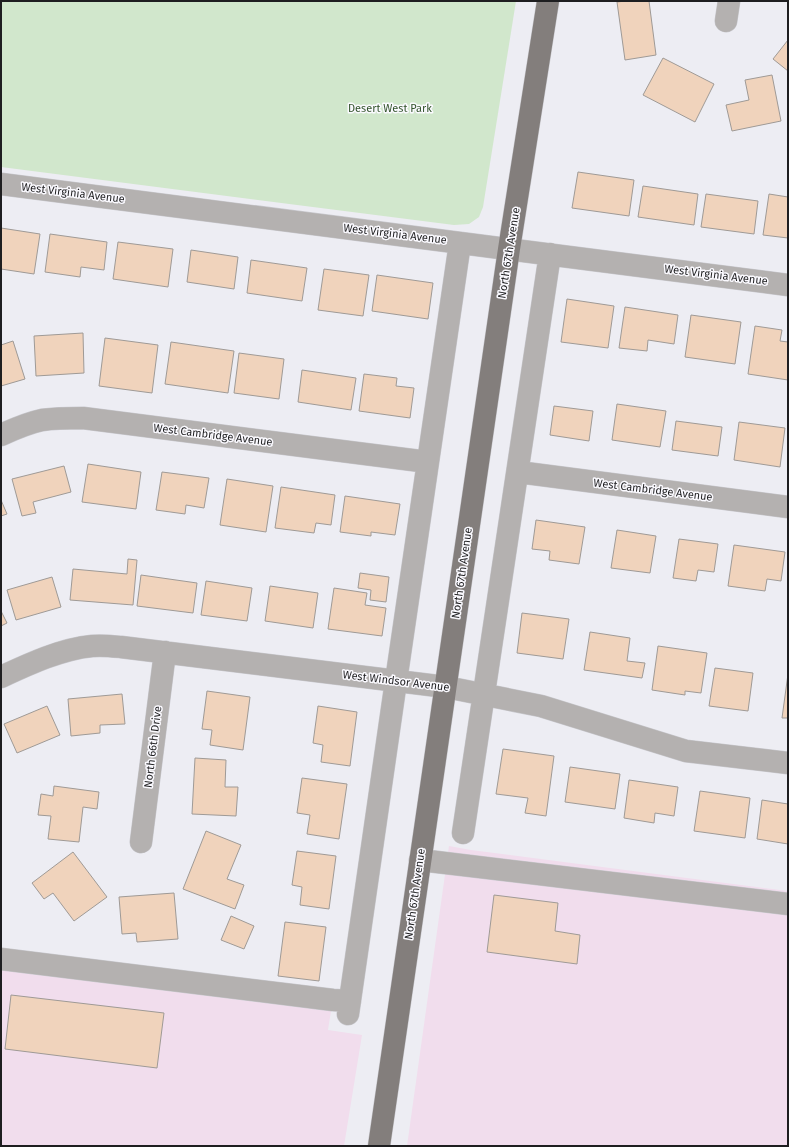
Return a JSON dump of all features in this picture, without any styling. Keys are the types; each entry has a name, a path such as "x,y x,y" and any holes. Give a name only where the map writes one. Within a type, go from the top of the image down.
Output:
{"main road":[{"name":"North 67th Avenue","path":"379,1146 509,249 548,1"}],"street":[{"name":"West Virginia Avenue","path":"1,184 788,285"},
{"path":"1,959 333,1000 349,1008 460,243"},
{"path":"463,833 550,254"},
{"name":"West Cambridge Avenue","path":"1,435 18,427 42,420 83,418 428,462"},
{"name":"West Cambridge Avenue","path":"518,472 788,507"},
{"name":"West Windsor Avenue","path":"1,677 37,660 68,651 93,646 121,647 446,686 541,706 686,751 788,763"},
{"name":"North 66th Drive","path":"141,842 165,652"},
{"path":"420,860 788,904"}],"shaded area":[{"path":"449,846 788,891 788,1146 407,1146"},
{"path":"1,970 331,1011 328,1030 362,1035 344,1146 1,1146"}],"green space":[{"name":"Desert West Park","path":"1,1 516,1 483,207 479,217 469,224 454,225 1,167"}],"building":[{"path":"649,1 656,55 625,60 617,2"},
{"path":"788,40 788,71 773,59"},
{"path":"663,58 714,84 695,122 643,95"},
{"path":"772,75 781,121 732,131 726,105 749,100 745,80"},
{"path":"578,172 634,180 629,216 572,208"},
{"path":"643,186 698,194 694,225 638,217"},
{"path":"706,194 758,201 754,234 701,227"},
{"path":"769,194 788,197 788,238 763,235"},
{"path":"1,228 40,234 34,274 1,269"},
{"path":"50,234 107,242 104,270 81,267 80,277 45,272"},
{"path":"118,242 173,249 168,287 113,279"},
{"path":"191,250 238,257 234,289 187,282"},
{"path":"251,260 307,268 302,301 247,293"},
{"path":"324,269 369,275 363,316 318,310"},
{"path":"377,275 433,283 428,319 372,311"},
{"path":"567,299 614,306 608,348 561,342"},
{"path":"625,307 678,315 674,344 648,340 647,351 619,348"},
{"path":"691,315 741,322 735,364 685,357"},
{"path":"755,326 782,330 780,341 788,342 788,380 748,374"},
{"path":"83,333 84,373 36,376 34,336"},
{"path":"105,338 158,345 152,393 99,386"},
{"path":"13,341 25,379 1,386 1,345"},
{"path":"171,342 234,351 228,393 165,384"},
{"path":"239,353 284,359 279,399 234,393"},
{"path":"302,370 356,378 351,410 298,402"},
{"path":"364,374 397,378 396,386 414,388 410,418 359,411"},
{"path":"617,404 666,411 660,447 612,440"},
{"path":"554,406 593,411 589,441 550,435"},
{"path":"676,421 722,427 718,456 672,450"},
{"path":"739,422 785,428 780,467 734,460"},
{"path":"88,464 141,472 136,509 82,502"},
{"path":"64,466 71,492 33,502 36,513 22,516 12,479"},
{"path":"162,472 209,478 204,508 186,505 185,514 156,510"},
{"path":"227,479 273,486 266,532 220,525"},
{"path":"281,487 335,495 331,525 316,523 314,533 275,528"},
{"path":"345,496 400,504 395,535 371,532 371,536 340,532"},
{"path":"1,500 7,514 1,516"},
{"path":"536,520 585,527 579,564 549,560 550,551 532,549"},
{"path":"617,530 656,536 650,573 611,568"},
{"path":"679,539 718,544 714,572 698,570 696,581 673,578"},
{"path":"734,545 785,552 781,581 767,579 765,591 728,586"},
{"path":"128,559 137,560 133,605 70,600 73,569 127,574"},
{"path":"360,573 389,577 386,602 370,600 371,590 358,588"},
{"path":"141,575 197,583 193,613 137,606"},
{"path":"52,577 61,607 16,620 7,590"},
{"path":"206,581 252,588 247,621 201,615"},
{"path":"270,586 318,593 313,628 265,621"},
{"path":"334,588 367,593 365,605 386,608 382,636 328,629"},
{"path":"1,611 7,623 1,626"},
{"path":"522,613 569,619 563,659 517,653"},
{"path":"590,632 630,638 627,661 645,663 642,678 584,670"},
{"path":"658,646 707,653 701,693 685,691 685,695 652,690"},
{"path":"715,668 753,673 748,711 709,706"},
{"path":"788,674 788,718 782,718"},
{"path":"207,691 250,697 243,750 210,745 212,730 202,729"},
{"path":"122,694 125,724 100,725 100,733 71,736 68,699"},
{"path":"47,706 60,735 17,753 4,724"},
{"path":"318,706 357,712 350,766 321,762 323,745 313,743"},
{"path":"503,749 554,756 546,816 525,813 528,798 496,794"},
{"path":"195,758 226,760 225,787 238,787 236,816 192,814"},
{"path":"570,767 620,774 615,809 565,802"},
{"path":"302,778 347,784 339,839 307,834 310,815 297,813"},
{"path":"629,780 678,787 674,816 655,813 654,823 624,818"},
{"path":"54,786 99,792 97,809 83,807 79,842 48,839 51,816 38,815 41,794 53,796"},
{"path":"700,791 750,798 745,838 694,831"},
{"path":"762,800 788,804 788,844 757,839"},
{"path":"206,831 241,845 227,879 244,885 235,909 183,889"},
{"path":"297,851 336,856 329,909 300,905 302,887 292,885"},
{"path":"73,852 107,897 74,921 53,893 44,899 32,883"},
{"path":"174,893 178,939 137,942 136,933 122,934 119,897"},
{"path":"494,895 558,903 555,931 580,935 577,964 487,952"},
{"path":"231,916 254,926 244,949 221,940"},
{"path":"285,922 326,927 319,981 278,976"},
{"path":"11,995 164,1013 157,1068 5,1049"}]}
